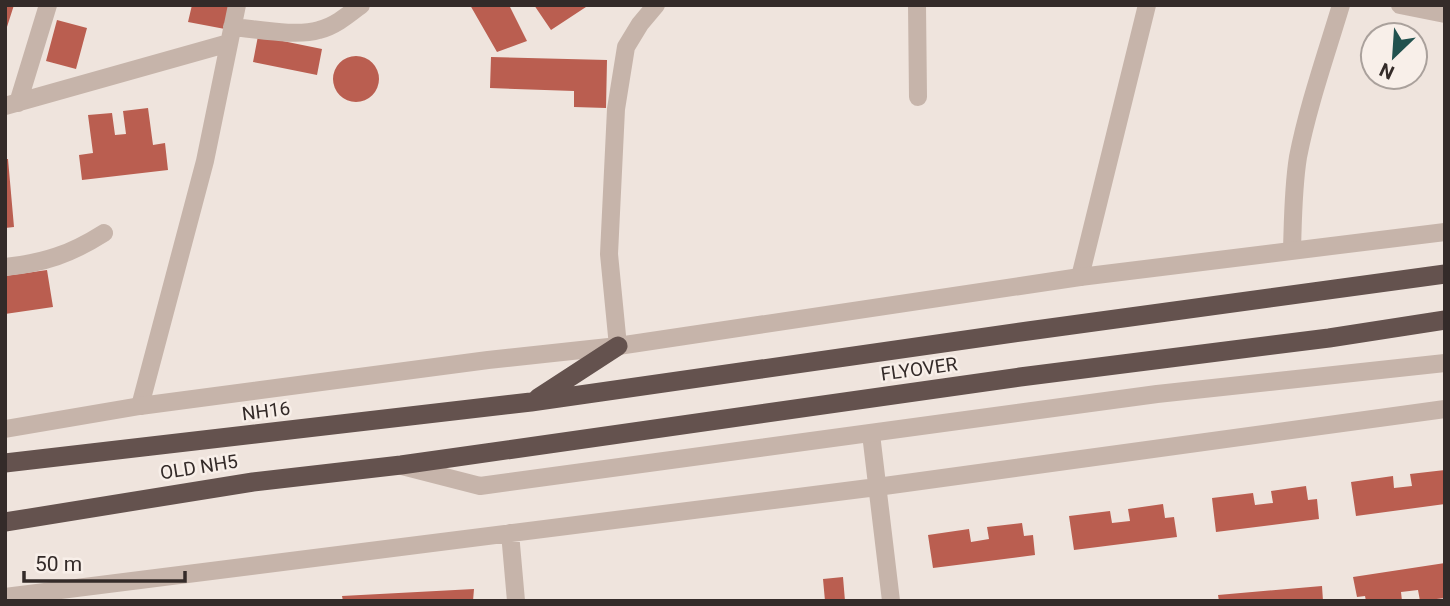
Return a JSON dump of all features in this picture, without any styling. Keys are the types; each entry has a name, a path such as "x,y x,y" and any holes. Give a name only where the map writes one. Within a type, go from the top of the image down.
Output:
{"highway":[{"name":"FLYOVER","path":"531,402 1445,274"},
{"name":"FLYOVER","path":"401,466 1020,377 1329,338 1445,320"},
{"path":"531,402 618,346"},
{"name":"NH16","path":"5,463 531,402"},
{"name":"OLD NH5","path":"5,522 253,482 401,466"}],"street":[{"path":"12,104 48,5"},
{"path":"140,406 205,161 237,5"},
{"path":"12,104 230,35 318,31 336,23 361,5"},
{"path":"618,346 609,254 616,109 626,47 656,5"},
{"path":"917,5 918,97"},
{"path":"1080,277 1147,5"},
{"path":"1292,250 1293,200 1298,157 1311,103 1341,5"},
{"path":"1399,5 1445,14"},
{"path":"5,429 140,406 488,360 618,346 1080,277 1445,232"},
{"path":"5,267 50,260 80,248 104,233"},
{"path":"401,466 480,486 1157,394 1445,363"},
{"path":"5,597 877,487 1445,409"},
{"path":"871,434 891,601"},
{"path":"510,533 516,601"}],"building":[{"path":"5,5 14,5 6,30 5,30"},
{"path":"192,5 229,5 225,29 188,22"},
{"path":"470,5 509,5 527,41 497,52"},
{"path":"534,5 589,5 551,30"},
{"path":"57,20 87,28 76,69 46,61"},
{"path":"258,36 322,49 317,75 253,62"},
{"path":"356,56 372,63 379,79 372,95 356,102 340,95 333,79 340,63"},
{"path":"491,57 607,60 606,108 574,107 574,91 490,88"},
{"path":"148,108 153,145 165,143 168,170 82,180 79,155 93,153 88,115 112,113 115,135 126,134 123,111"},
{"path":"5,159 8,159 14,227 5,228"},
{"path":"47,270 53,307 5,314 5,276"},
{"path":"1445,470 1445,504 1356,516 1351,482 1393,476 1394,488 1412,486 1410,474"},
{"path":"1306,486 1308,500 1317,499 1319,519 1216,532 1212,498 1253,493 1255,505 1273,503 1271,491"},
{"path":"1163,504 1165,518 1174,517 1177,537 1074,550 1069,516 1110,511 1112,523 1130,521 1128,509"},
{"path":"1022,523 1024,536 1033,535 1035,555 933,568 928,535 969,529 971,542 989,539 987,527"},
{"path":"1445,563 1445,598 1420,601 1418,590 1401,592 1402,601 1366,601 1365,596 1357,597 1353,577"},
{"path":"843,577 845,601 825,601 823,579"},
{"path":"1322,586 1323,601 1219,601 1218,595"},
{"path":"474,589 473,601 343,601 342,596"}]}
